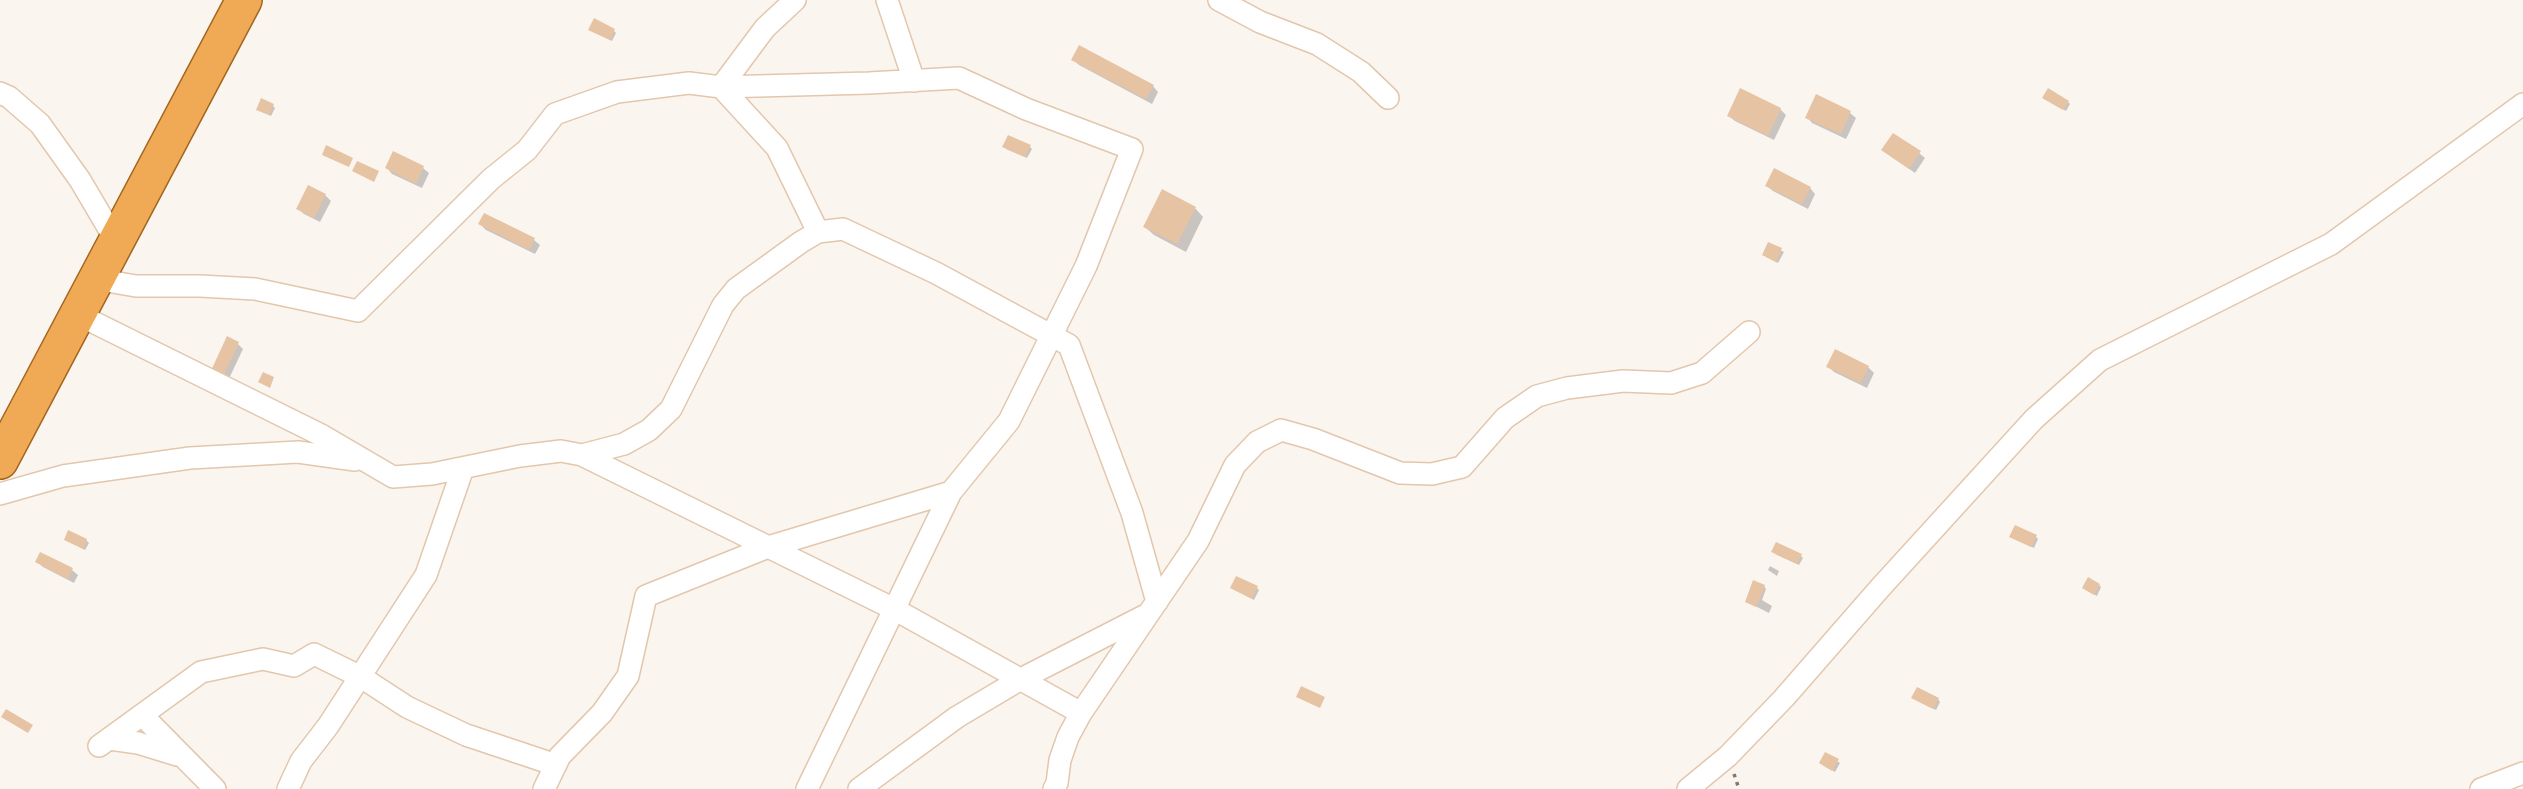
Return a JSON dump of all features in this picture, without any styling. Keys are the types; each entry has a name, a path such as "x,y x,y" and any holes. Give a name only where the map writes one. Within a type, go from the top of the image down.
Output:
{"highway":[{"path":"0,461 244,0"}],"street":[{"path":"887,0 914,81"},
{"path":"1219,0 1260,22 1317,44 1361,72 1388,98"},
{"path":"721,87 782,4"},
{"path":"95,279 136,286 255,289 358,312 491,179 527,150 555,114 617,92 689,83 721,87 959,78 1026,109 1132,149 1086,266 1009,421 951,492 807,789"},
{"path":"721,87 777,148 818,232"},
{"path":"0,93 9,97 40,124 80,180 116,241"},
{"path":"1688,789 1728,756 1784,698 2034,419 2100,360 2330,244 2523,104"},
{"path":"582,456 624,444 649,430 671,409 723,305 736,289 818,232 843,229 936,274 1069,345 1132,513 1153,607"},
{"path":"77,314 323,436 393,477 432,474 534,454 561,451 582,456 894,609 1081,713"},
{"path":"1054,789 1068,737 1081,713 1198,541 1235,465 1258,442 1281,430 1400,473 1432,474 1462,467 1505,418 1537,396 1567,388 1623,381 1671,383 1702,373 1749,332"},
{"path":"0,494 63,476 190,458 298,452 364,461"},
{"path":"288,789 301,761 361,677 426,575 463,468"},
{"path":"544,789 560,756 602,713 628,676 646,596 768,547 951,492"},
{"path":"859,789 957,717 1153,607"},
{"path":"183,757 138,743 105,743 201,672 262,659 294,666 314,654 361,677 407,707 467,735 556,765"},
{"path":"143,716 215,789"},
{"path":"2481,789 2523,773"}],"building":[{"path":"594,18 615,29 610,40 588,30"},
{"path":"1079,45 1154,85 1146,99 1071,60"},
{"path":"1740,88 1781,108 1768,136 1727,116"},
{"path":"2048,88 2069,101 2063,110 2042,98"},
{"path":"1816,94 1851,111 1841,134 1805,118"},
{"path":"261,98 274,104 269,115 256,110"},
{"path":"1893,133 1921,151 1909,169 1881,150"},
{"path":"1008,135 1031,145 1025,157 1002,147"},
{"path":"326,145 353,158 349,167 322,155"},
{"path":"393,151 424,166 416,184 385,168"},
{"path":"357,161 379,171 374,182 352,171"},
{"path":"1774,168 1811,187 1802,204 1765,186"},
{"path":"308,185 326,194 314,218 296,209"},
{"path":"1162,189 1196,207 1177,244 1143,227"},
{"path":"484,213 535,238 529,250 478,224"},
{"path":"1768,242 1782,248 1776,262 1762,255"},
{"path":"227,336 239,342 221,381 209,375"},
{"path":"1835,349 1869,366 1861,383 1826,367"},
{"path":"263,372 274,377 270,388 258,382"},
{"path":"2015,525 2037,535 2031,547 2009,537"},
{"path":"68,530 87,539 83,549 64,540"},
{"path":"1776,542 1802,554 1797,564 1771,552"},
{"path":"40,552 73,568 68,579 35,562"},
{"path":"1236,576 1258,586 1252,599 1230,588"},
{"path":"2088,577 2100,584 2094,595 2082,588"},
{"path":"1753,580 1765,585 1756,607 1745,602"},
{"path":"1301,686 1325,697 1320,708 1296,697"},
{"path":"1917,687 1939,698 1933,709 1911,698"},
{"path":"6,709 33,725 28,733 1,717"},
{"path":"1825,752 1839,759 1832,771 1819,763"}]}
